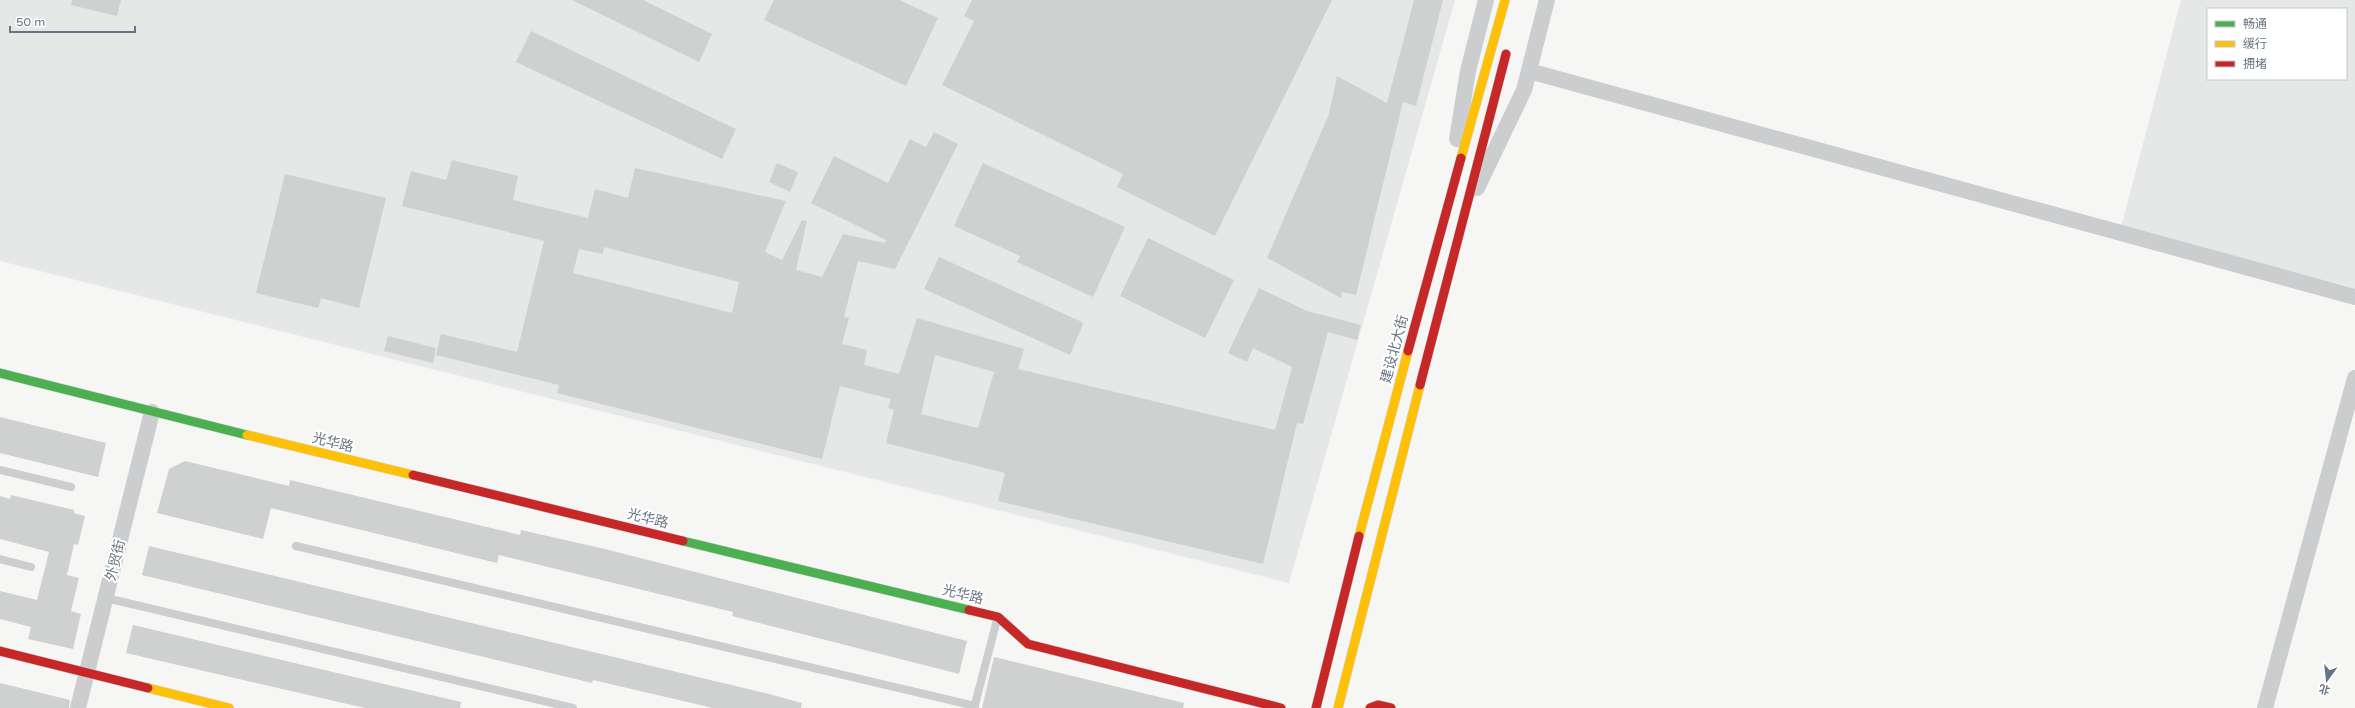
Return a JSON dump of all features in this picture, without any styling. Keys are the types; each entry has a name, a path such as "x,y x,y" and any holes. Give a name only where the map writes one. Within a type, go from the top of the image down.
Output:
{"street":[{"path":"1445,216 1468,71 1486,0"},
{"name":"建设北大街","path":"1316,708 1351,565 1505,0"},
{"path":"1460,226 1524,90 1547,0"},
{"path":"1338,708 1460,226 1508,46"},
{"path":"1529,71 2355,297"},
{"name":"光华路","path":"0,373 152,412 998,617 1028,644 1281,708"},
{"path":"2265,708 2355,378"},
{"name":"外贸街","path":"78,708 152,412"},
{"path":"0,651 230,708"},
{"path":"1370,708 1378,705 1391,708"}],"lane":[{"path":"0,470 71,487"},
{"path":"296,546 974,707 998,617"},
{"path":"0,559 31,567"},
{"path":"106,598 573,708"}],"shaded area":[{"path":"0,0 1455,0 1289,583 0,261"},
{"path":"2181,0 2355,0 2355,288 2121,227"}],"building":[{"path":"72,0 121,0 117,16 71,5"},
{"path":"572,0 643,0 712,34 699,62"},
{"path":"774,0 899,0 938,18 906,86 764,20"},
{"path":"972,0 1332,0 1215,236 1117,187 1123,174 942,85 974,21 964,16"},
{"path":"1414,0 1443,0 1416,106 1403,102 1356,295 1342,292 1341,298 1267,258 1329,114 1337,76 1387,103"},
{"path":"531,31 736,129 722,159 516,62"},
{"path":"934,132 958,144 895,269 858,261 844,317 849,318 842,344 867,350 864,365 899,374 917,318 1024,349 1018,369 1275,430 1292,367 1253,348 1247,362 1228,353 1259,288 1307,311 1361,325 1357,340 1328,332 1303,424 1297,423 1263,564 998,501 1005,473 886,443 894,410 888,408 891,399 840,386 822,459 557,393 559,385 436,355 441,334 517,352 544,241 402,206 411,171 446,180 452,160 518,176 513,200 588,218 595,189 628,198 635,168 786,201 765,252 782,260 802,220 807,221 796,270 822,277 843,234 885,243 886,240 811,203 834,156 888,183 910,139 926,147","holes":["604,247 739,282 732,313 573,273 579,249 603,254","935,355 994,372 978,428 921,414"]},
{"path":"777,163 798,172 790,192 769,182"},
{"path":"983,163 1125,227 1093,297 1017,262 1020,256 954,226"},
{"path":"285,174 386,198 359,308 321,298 318,308 256,293"},
{"path":"1148,238 1234,280 1205,338 1120,296"},
{"path":"939,257 1082,322 1083,324 1070,355 924,289"},
{"path":"388,336 436,348 433,363 384,351"},
{"path":"0,417 106,443 98,477 0,453"},
{"path":"185,461 289,486 290,480 520,535 521,530 605,549 967,641 959,674 732,616 733,612 499,555 497,563 271,508 263,539 157,513 169,469"},
{"path":"11,495 74,510 74,513 85,516 78,545 74,544 67,575 79,578 71,611 81,614 73,649 28,639 31,627 0,619 0,591 37,600 49,552 0,539 0,496 10,499"},
{"path":"149,546 769,694 802,703 801,708 713,708 593,680 592,683 142,575"},
{"path":"133,625 461,702 460,708 365,708 126,653"},
{"path":"994,657 1184,703 1183,708 982,708"},
{"path":"0,683 70,700 69,708 0,708"}],"traffic: fast":[{"path":"0,373 247,435"},
{"path":"683,541 969,610"}],"traffic: slow":[{"path":"1461,158 1505,0"},
{"path":"1359,536 1408,351"},
{"path":"1338,708 1420,385"},
{"path":"247,435 413,475"},
{"path":"148,688 229,708"}],"traffic: jam":[{"path":"1420,385 1506,54"},
{"path":"1408,351 1461,158"},
{"path":"413,475 683,541"},
{"path":"1316,708 1359,536"},
{"path":"969,610 998,617 1028,644 1281,708"},
{"path":"0,651 148,688"},
{"path":"1370,708 1378,705 1391,708"}]}
